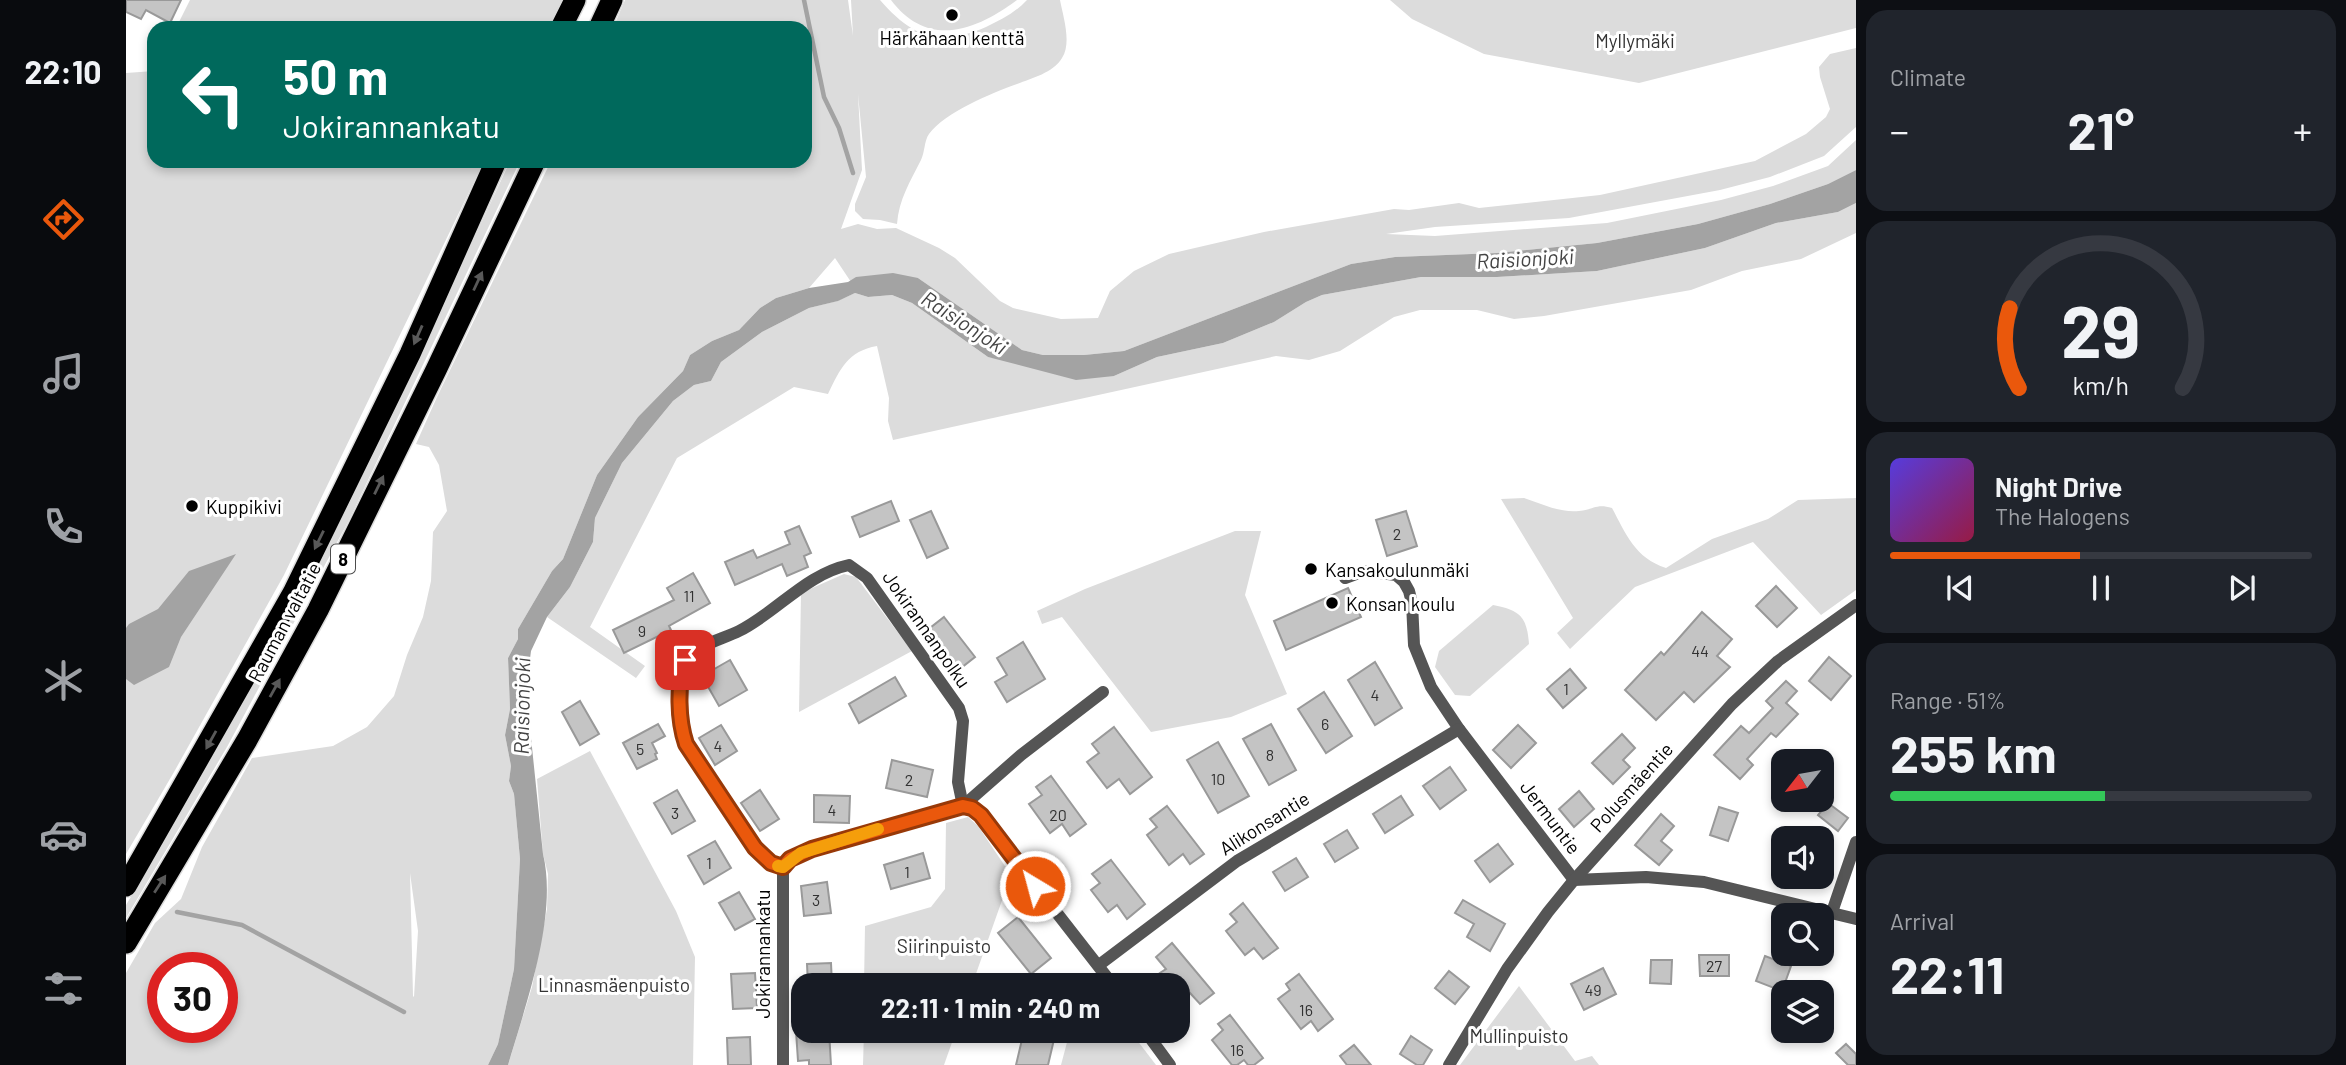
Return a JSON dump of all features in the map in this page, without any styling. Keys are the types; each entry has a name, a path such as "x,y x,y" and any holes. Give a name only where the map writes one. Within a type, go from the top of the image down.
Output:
{"highway":[{"path":"564,21 575,0"},
{"path":"602,21 612,0"},
{"name":"Rauman valtatie","path":"126,886 293,593 410,354 493,168"},
{"name":"Rauman valtatie","path":"126,943 247,740 318,610 532,168"}],"street":[{"name":"Jokirannanpolku","path":"783,867 771,863 755,848 686,744 681,724 681,671 685,660 693,653 741,630 784,603 811,580 833,569 849,565 867,578 959,708 963,721 958,782 963,806"},
{"name":"Jermuntie","path":"1345,578 1364,571 1396,575 1404,582 1409,591 1413,645 1420,667 1431,687 1459,729 1574,880 1646,877 1704,882 1794,903"},
{"name":"Polusmäentie","path":"1449,1065 1507,969 1574,880 1750,686 1779,661 1856,605"},
{"path":"963,806 1020,755 1103,692"},
{"name":"Alikonsantie","path":"1099,965 1249,853 1459,729"},
{"path":"963,806 972,808 981,815 1105,973"},
{"name":"Jokirannankatu","path":"783,1065 783,867 790,859 812,849 963,806"},
{"path":"1834,906 1856,842"},
{"name":"Jermuntie","path":"1834,913 1856,919"},
{"path":"1154,1043 1170,1065"}],"green space":[{"path":"190,0 562,0 552,21 180,21"},
{"path":"625,0 848,0 853,36 851,0 880,0 916,31 941,37 955,37 997,22 1027,0 1060,0 1067,37 1062,58 1048,71 970,104 936,126 927,137 922,157 900,207 897,224 863,219 855,211 855,204 866,177 858,94 862,170 841,229 858,224 877,229 896,228 955,258 1000,301 1013,308 1061,319 1098,318 1110,291 1134,271 1169,254 1264,232 1394,209 1409,210 1459,203 1479,208 1600,195 1755,161 1806,134 1826,117 1830,109 1819,67 1830,54 1856,48 1856,127 1824,156 1770,177 1720,190 1569,218 1435,227 1386,234 1435,236 1607,223 1721,200 1773,186 1828,166 1856,140 1856,170 1828,184 1698,224 1597,243 1497,253 1395,257 1351,264 1124,351 1043,355 1022,350 918,278 853,285 835,258 809,288 776,298 760,308 739,330 712,341 690,355 683,371 638,417 597,475 563,559 552,571 518,629 518,639 508,658 510,709 505,735 511,766 509,781 514,794 520,859 514,969 498,1044 488,1065 126,1065 126,973 155,923 181,899 202,847 252,758 333,746 367,727 394,696 423,617 431,581 433,532 447,511 439,465 429,447 416,444 548,168 812,168 812,21 616,21","holes":["410,873 418,931 413,996"]},
{"name":"Härkähaan kenttä","path":"891,0 1017,0 968,27 936,30 920,25 905,15"},
{"name":"Myllymäki","path":"1390,0 1856,0 1856,28 1639,83 1484,54 1412,19"},
{"path":"147,72 147,168 481,168 284,575 126,854 126,73"},
{"path":"507,168 517,168 349,520 227,747 126,918 126,905 180,815 281,632 421,351"},
{"path":"1856,203 1856,233 1801,259 1742,271 1691,290 1514,319 1477,310 1420,310 1394,317 1340,351 1309,360 1276,356 893,440 888,421 889,398 877,346 867,348 846,362 828,394 794,387 677,458 590,627 645,666 636,678 547,617 570,587 593,542 595,518 622,463 673,401 694,385 711,381 721,362 762,332 809,308 855,293 868,297 892,295 912,303 988,357 1114,376 1157,357 1223,343 1274,322 1322,295 1421,277 1497,277 1597,271 1705,248 1776,223 1838,212"},
{"path":"1524,498 1565,511 1602,506 1612,508 1627,536 1639,551 1655,564 1666,568 1712,539 1768,519 1798,500 1856,498 1856,590 1821,615 1753,542 1635,587 1570,649 1557,633 1573,618 1501,499"},
{"path":"1235,531 1261,531 1245,595 1287,694 1231,717 1151,732 1062,617 1042,624 1037,611 1085,589"},
{"path":"844,574 856,577 912,651 799,712 801,593"},
{"path":"1493,605 1510,609 1520,616 1526,627 1529,644 1470,696 1455,695 1435,667 1439,651"},
{"name":"Linnasmäenpuisto","path":"590,751 676,911 695,957 693,1065 508,1065 532,987 547,909 548,874 543,854 537,779"},
{"name":"Siirinpuisto","path":"968,817 978,826 1011,875 976,973 864,973 865,926 931,907 945,889 946,823"},
{"name":"Mullinpuisto","path":"1519,986 1575,1061 1592,1056 1599,1065 1460,1065"},
{"path":"864,1043 952,1043 944,1065 863,1065"},
{"path":"1067,1043 1139,1043 1156,1065 1061,1065"}],"water":[{"name":"Raisionjoki","path":"1856,170 1856,203 1838,212 1776,223 1705,248 1597,271 1497,277 1421,277 1322,295 1274,322 1223,343 1157,357 1114,376 1076,380 988,357 912,303 892,295 868,297 855,293 838,301 809,308 762,332 721,362 711,381 694,385 673,401 622,463 595,518 593,542 570,587 547,617 531,651 526,689 547,878 546,905 538,960 508,1065 488,1065 498,1044 514,969 520,859 514,794 509,781 511,766 505,735 510,709 508,658 518,639 518,629 552,571 563,559 597,475 638,417 683,371 690,355 712,341 739,330 760,308 776,298 809,288 848,282 856,277 893,273 918,278 1022,350 1043,355 1124,351 1351,264 1395,257 1497,253 1597,243 1698,224 1770,204 1828,184"},
{"path":"236,554 181,637 169,667 134,685 126,679 126,628 129,624 158,609 189,571"}],"building":[{"path":"126,0 181,0 171,21 146,10 141,19 126,12"},
{"path":"891,501 899,521 860,537 852,517"},
{"path":"931,511 948,548 927,558 910,520"},
{"path":"1406,511 1417,546 1387,556 1376,520"},
{"path":"799,526 811,553 804,556 808,567 787,576 782,564 735,585 725,562 753,550 757,558 790,544 785,532"},
{"path":"693,573 710,603 669,626 671,630 624,653 613,630 674,600 667,588"},
{"path":"1776,586 1797,608 1777,627 1756,606"},
{"path":"1348,588 1361,617 1286,650 1274,621"},
{"path":"1702,612 1732,639 1717,656 1730,667 1694,702 1684,692 1656,720 1625,690 1661,652 1664,655"},
{"path":"944,617 975,657 952,675 921,635"},
{"path":"1023,642 1045,679 1007,702 995,682 1007,675 997,658"},
{"path":"1829,657 1851,676 1831,700 1809,681"},
{"path":"730,660 747,690 719,706 702,676"},
{"path":"1375,662 1402,708 1375,725 1348,680"},
{"path":"1570,669 1586,688 1563,708 1547,689"},
{"path":"895,677 906,696 859,723 849,704"},
{"path":"1786,681 1797,691 1786,703 1798,714 1776,737 1771,733 1747,759 1753,765 1740,779 1714,755 1741,726 1749,733 1773,708 1766,701"},
{"path":"1324,692 1352,736 1326,753 1298,709"},
{"path":"580,701 599,734 580,745 562,712"},
{"path":"658,724 665,736 652,743 657,759 637,769 623,743"},
{"path":"1271,724 1296,770 1269,785 1243,739"},
{"path":"721,725 737,751 715,765 699,738"},
{"path":"1518,725 1536,743 1511,768 1493,750"},
{"path":"1114,727 1152,777 1130,794 1119,779 1107,788 1087,762 1099,753 1092,744"},
{"path":"1622,734 1635,748 1623,760 1630,767 1613,784 1592,763"},
{"path":"1218,742 1249,796 1218,813 1187,760"},
{"path":"892,760 933,770 927,797 886,788"},
{"path":"1450,767 1466,790 1440,809 1423,786"},
{"path":"1051,776 1086,824 1070,836 1062,824 1050,833 1029,804 1042,795 1036,787"},
{"path":"677,790 695,821 672,834 654,803"},
{"path":"760,790 779,819 760,831 741,803"},
{"path":"1579,791 1594,809 1574,827 1559,809"},
{"path":"814,795 850,796 849,823 814,822"},
{"path":"1401,796 1413,815 1385,833 1373,814"},
{"path":"1167,806 1204,854 1190,864 1183,854 1169,865 1147,835 1157,827 1150,819"},
{"path":"1719,807 1738,813 1728,841 1710,835"},
{"path":"1834,808 1848,818 1838,831 1818,815 1820,812 1834,812"},
{"path":"1661,814 1674,826 1661,841 1672,850 1659,865 1635,845"},
{"path":"1347,830 1358,848 1335,862 1324,844"},
{"path":"715,841 731,868 704,884 688,856"},
{"path":"1498,844 1513,864 1490,882 1475,861"},
{"path":"923,853 930,878 891,889 884,865"},
{"path":"1296,858 1308,877 1285,891 1273,872"},
{"path":"1111,860 1145,904 1127,919 1117,905 1108,912 1091,890 1100,883 1092,874"},
{"path":"827,882 831,913 804,916 801,886"},
{"path":"739,892 755,919 735,930 719,903"},
{"path":"1463,900 1505,924 1490,951 1467,937 1474,924 1455,913"},
{"path":"1243,903 1278,948 1263,959 1254,948 1245,955 1226,931 1237,922 1230,914"},
{"path":"1018,917 1051,958 1030,973 998,933"},
{"path":"1172,943 1214,993 1200,1004 1190,993 1190,973 1160,973 1166,969 1156,957"},
{"path":"1699,955 1729,955 1729,976 1700,976"},
{"path":"1765,956 1771,958 1771,966 1791,966 1786,980 1771,980 1771,987 1756,981"},
{"path":"1651,960 1672,960 1671,984 1650,983"},
{"path":"831,963 831,973 807,973 807,964"},
{"path":"1603,968 1616,994 1584,1010 1571,984"},
{"path":"1449,971 1469,987 1455,1004 1435,988"},
{"path":"755,973 757,1008 733,1009 731,974"},
{"path":"1299,974 1333,1019 1318,1031 1311,1021 1301,1029 1278,999 1290,990 1286,984"},
{"path":"1230,1015 1263,1058 1254,1065 1248,1065 1244,1060 1232,1065 1212,1040 1223,1030 1218,1024"},
{"path":"1411,1036 1432,1050 1423,1065 1417,1065 1400,1054"},
{"path":"750,1037 751,1065 728,1065 727,1038"},
{"path":"797,1043 830,1043 831,1065 809,1065 809,1060 798,1061"},
{"path":"1021,1043 1053,1043 1048,1065 1016,1065"},
{"path":"1846,1044 1856,1054 1856,1065 1848,1065 1836,1053"},
{"path":"1354,1045 1371,1065 1347,1065 1340,1056"}],"waterway":[{"path":"804,0 808,21"},
{"path":"812,39 824,97 839,128 853,173"},
{"path":"177,912 242,925 404,1012"}],"slow traffic":[{"path":"778,866 783,867 801,853 878,829"}],"place":[{"name":"Härkähaan kenttä","path":"952,15"},
{"name":"Kuppikivi","path":"192,506"},
{"name":"Kansakoulunmäki","path":"1311,569"},
{"name":"Konsan koulu","path":"1332,603"}],"route":[{"path":"685,660 681,671 681,715 686,744 755,848 771,863 783,867 790,859 812,849 963,806 972,808 981,815 1035,886"}]}
